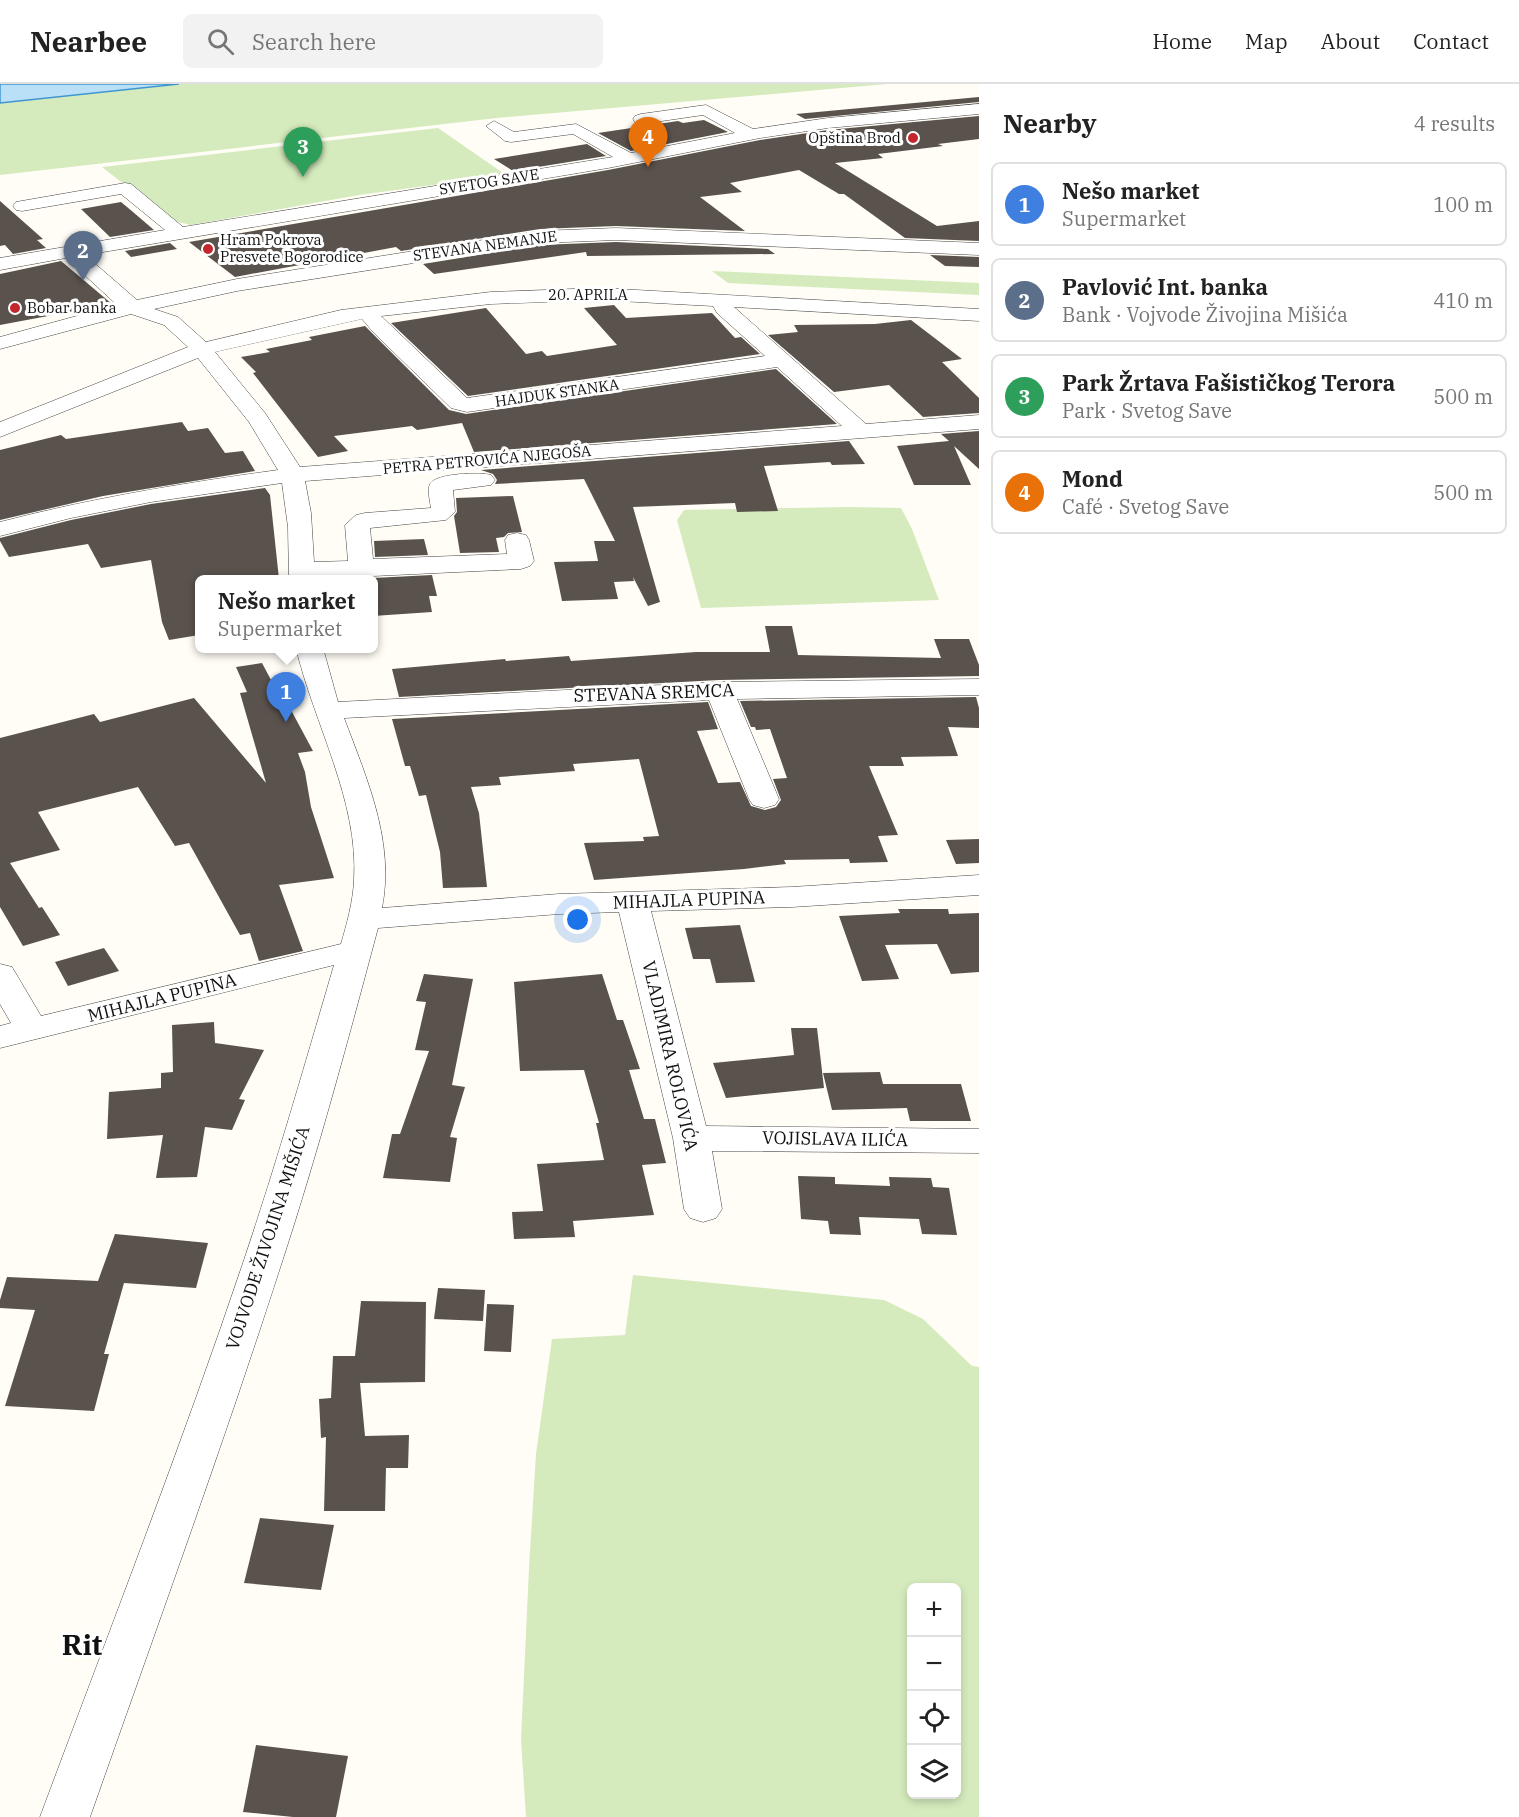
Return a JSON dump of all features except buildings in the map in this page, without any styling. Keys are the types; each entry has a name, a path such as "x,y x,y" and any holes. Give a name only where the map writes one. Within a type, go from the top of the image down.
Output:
{"street":[{"name":"SVETOG SAVE","path":"0,264 628,159 751,135 828,123 979,109"},
{"path":"641,118 706,110 751,135"},
{"path":"556,113 576,129 628,159"},
{"path":"494,126 511,137 576,129"},
{"path":"22,206 125,188 182,234"},
{"name":"STEVANA NEMANJE","path":"0,343 134,308 237,285 540,237 625,234 979,249"},
{"path":"70,252 134,308 172,322 201,349 264,427 287,461 292,475 297,506 302,575 361,567 522,561 517,540"},
{"name":"20. APRILA","path":"0,430 201,349 341,316 411,306 544,295 640,295 979,315"},
{"path":"722,300 724,309 862,432"},
{"name":"HAJDUK STANKA","path":"367,312 381,329 459,403 467,405 783,360"},
{"name":"PETRA PETROVIĆA NJEGOŠA","path":"0,529 70,511 151,495 292,475 979,422"},
{"path":"361,567 357,525 365,520 437,515 443,512 441,486 448,483 519,478 516,459"},
{"name":"VOJVODE ŽIVOJINA MIŠIĆA","path":"65,1817 242,1323 310,1108 359,934 370,869 363,817 329,711 313,670 310,653"},
{"name":"STEVANA SREMCA","path":"329,711 502,699 719,690 979,687"},
{"path":"719,690 764,799"},
{"name":"MIHAJLA PUPINA","path":"0,974 16,1033 359,934 559,903 633,903 792,897 979,885"},
{"name":"VLADIMIRA ROLOVIĆA","path":"633,903 691,1138 703,1209"},
{"name":"VOJISLAVA ILIĆA","path":"691,1138 979,1141"}],"green space":[{"path":"179,84 887,84 497,118 0,175 0,103"},
{"path":"438,128 506,175 359,195 191,225 170,220 102,167"},
{"path":"712,271 979,283 979,295 728,283"},
{"path":"901,508 912,529 939,600 701,608 677,520 684,510"},
{"path":"633,1275 884,1300 923,1319 972,1366 979,1367 979,1817 526,1817 521,1740 529,1568 536,1454 552,1339 625,1335"}],"water":[{"path":"0,84 179,84 0,103"}],"place":[{"name":"Opština Brod","path":"913,138"},
{"name":"Mond","path":"648,167"},
{"name":"Park Žrtava Fašističkog Terora","path":"303,177"},
{"name":"Hram Pokrova Presvete Bogorodice","path":"208,249"},
{"name":"Pavlović Int. banka","path":"83,281"},
{"name":"Bobar banka","path":"15,308"},
{"name":"Nešo market","path":"286,722"}],"district":[{"name":"Rit","path":"82,1645"}]}
